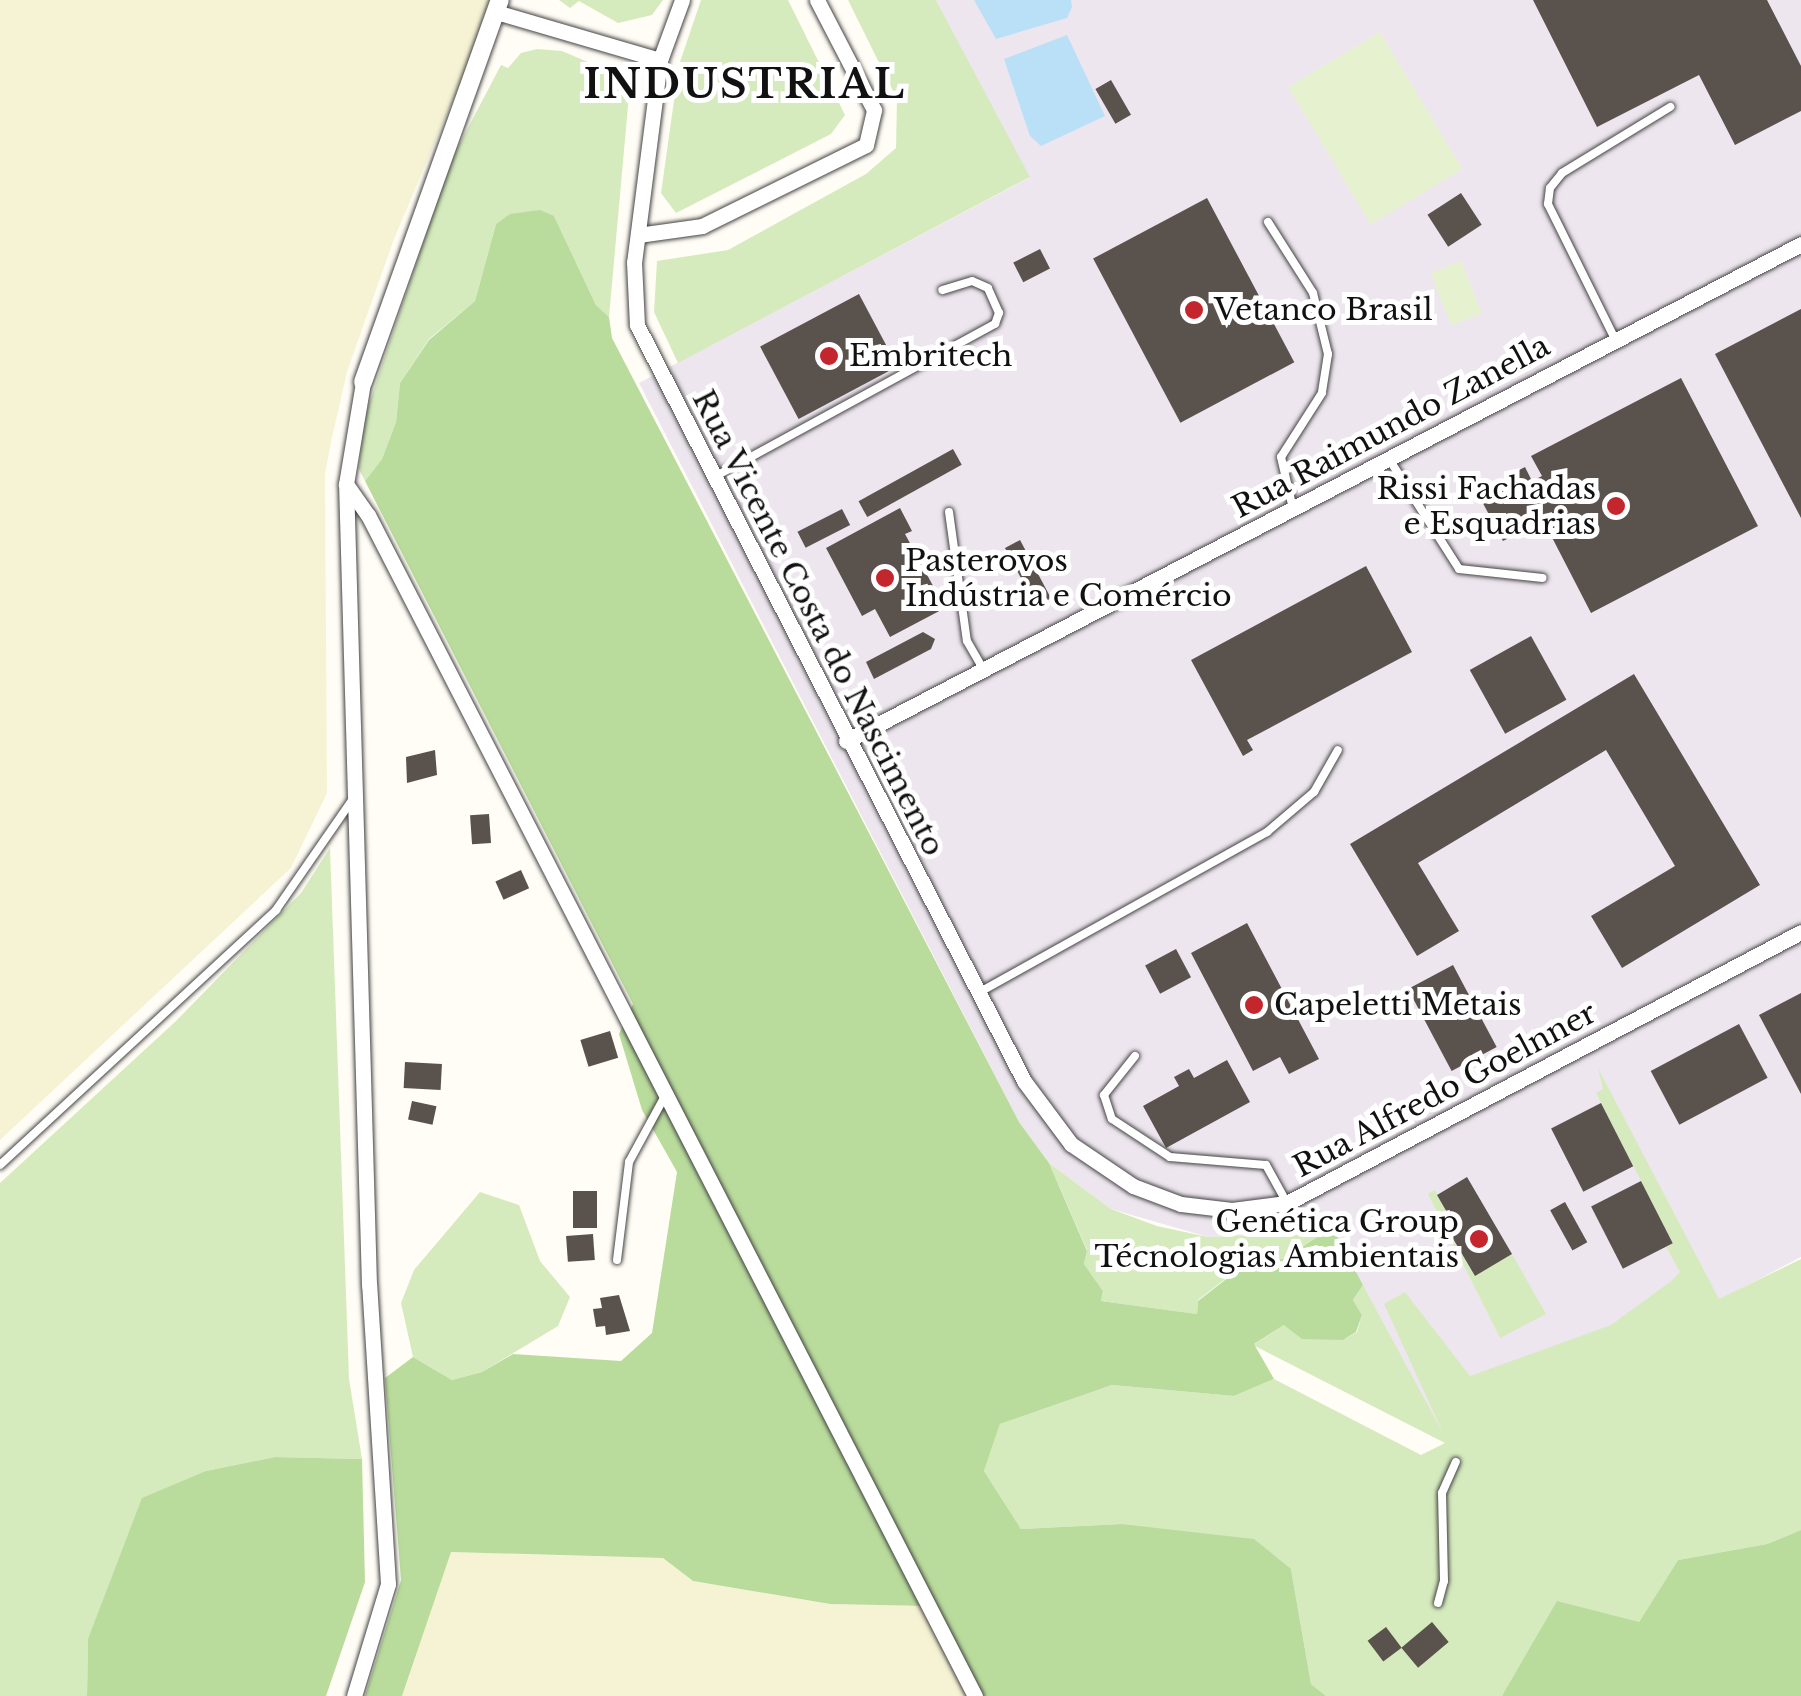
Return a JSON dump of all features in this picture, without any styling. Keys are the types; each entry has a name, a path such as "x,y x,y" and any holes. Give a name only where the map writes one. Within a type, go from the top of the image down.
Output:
{"street":[{"name":"Rua Vicente Costa do Nascimento","path":"682,0 660,60 638,235 637,325 978,993 1047,1117 1099,1166"},
{"path":"638,235 702,226 866,145 874,110 817,0"},
{"path":"354,1696 388,1584 370,1285 346,484 363,382 498,6 660,60"},
{"name":"Rua Raimundo Zanella","path":"846,741 1801,244"},
{"path":"346,484 368,515 975,1696"},
{"name":"Rua Alfredo Goelnner","path":"1099,1166 1181,1204 1232,1210 1287,1203 1801,932"}],"lane":[{"path":"1616,341 1548,204 1550,188 1562,173 1670,107"},
{"path":"1268,222 1313,293 1328,354 1322,393 1281,456 1293,509"},
{"path":"712,478 995,324 999,314 988,288 972,282 942,290"},
{"path":"1389,459 1459,568 1544,578"},
{"path":"949,512 967,641 984,670"},
{"path":"978,993 1267,832 1314,792 1338,750"},
{"path":"0,1165 276,910 354,796"},
{"path":"1136,1056 1104,1095 1112,1119 1170,1158 1266,1166 1287,1203"},
{"path":"617,1260 628,1162 664,1096"},
{"path":"1438,1604 1442,1493 1456,1462"}],"shaded area":[{"path":"0,0 495,0 394,239 347,372 331,442 325,474 327,793 291,868 0,1140"},
{"path":"936,0 1801,0 1801,1257 1448,1443 1325,1215 1257,1235 1208,1237 1111,1209 1049,1163 1019,1122 639,383 1029,178"},
{"path":"450,1552 663,1558 693,1581 830,1604 925,1606 970,1696 402,1696"}],"green space":[{"path":"559,0 663,0 652,15 618,23 579,1 570,8"},
{"path":"701,0 788,0 845,115 831,134 676,213 661,193 679,65"},
{"path":"848,0 936,0 1030,177 678,363 654,312 657,261 728,250 866,174 896,148 897,99"},
{"path":"1380,32 1462,169 1371,224 1288,87"},
{"path":"537,49 562,51 613,73 629,95 609,317 596,305 554,216 496,224 475,301 429,339 400,383 396,422 382,459 365,481 359,469 364,419 451,160 501,65 508,68 521,53"},
{"path":"540,210 554,216 596,305 609,317 612,338 1019,1122 1049,1163 1087,1251 1084,1264 1103,1291 1101,1301 1197,1314 1198,1301 1234,1273 1286,1258 1332,1227 1363,1285 1353,1300 1362,1315 1356,1332 1343,1340 1302,1339 1284,1325 1254,1344 1274,1379 1234,1396 1112,1385 1000,1424 984,1471 1021,1529 1121,1524 1254,1539 1291,1569 1311,1684 1326,1696 970,1696 925,1606 830,1604 693,1581 663,1558 451,1552 402,1696 365,1696 401,1580 385,1378 413,1357 452,1380 482,1372 513,1354 621,1361 652,1333 677,1172 642,1110 619,1034 633,1004 365,481 382,459 396,422 400,383 429,340 475,301 496,224 510,214"},
{"path":"1461,261 1482,313 1451,325 1430,273"},
{"path":"330,848 349,1379 362,1459 275,1457 206,1471 88,1639 87,1696 0,1696 0,1183 176,1021 301,893"},
{"path":"1598,1068 1719,1299 1801,1259 1801,1530 1767,1544 1678,1560 1639,1622 1514,1680 1502,1696 1326,1696 1311,1684 1291,1569 1121,1524 1021,1529 984,1471 1000,1424 1112,1385 1234,1396 1274,1379 1421,1455 1445,1443 1253,1345 1284,1325 1343,1340 1357,1332 1362,1315 1353,1300 1363,1285 1443,1433 1384,1304 1405,1292 1470,1376 1611,1325 1670,1282 1680,1272 1666,1247 1673,1243 1596,1093 1603,1089"},
{"path":"1049,1163 1111,1209 1157,1226 1208,1237 1257,1235 1325,1214 1332,1227 1286,1258 1233,1273 1198,1300 1197,1314 1101,1301 1103,1291 1084,1264 1087,1250"},
{"path":"1435,1190 1452,1221 1445,1225 1475,1276 1512,1254 1546,1314 1500,1338 1428,1194"},
{"path":"480,1192 519,1205 540,1261 570,1297 558,1326 482,1372 452,1380 413,1357 401,1303 414,1270"},
{"path":"275,1457 362,1459 365,1582 326,1696 87,1696 88,1639 142,1498 206,1471"},
{"path":"1801,1530 1801,1696 1502,1696 1557,1601 1639,1622 1678,1560 1767,1544"}],"water":[{"path":"974,0 1071,0 1072,7 1067,18 996,39"},
{"path":"1067,35 1105,116 1041,146 1030,136 1004,59"}],"building":[{"path":"1533,0 1767,0 1801,66 1801,111 1735,145 1699,75 1597,127"},
{"path":"1111,80 1131,115 1115,124 1095,89"},
{"path":"1461,193 1482,225 1448,247 1427,215"},
{"name":"Vetanco Brasil","path":"1207,198 1294,362 1180,423 1093,259"},
{"path":"1040,249 1050,269 1023,282 1013,263"},
{"name":"Embritech","path":"859,294 897,366 799,419 760,347"},
{"path":"1801,309 1801,518 1715,354"},
{"name":"Rissi Fachadas e Esquadrias","path":"1681,378 1758,526 1591,613 1543,520 1503,541 1477,492 1525,467 1532,481 1542,476 1531,456"},
{"path":"953,449 962,465 867,517 859,501"},
{"name":"Pasterovos Indústria e Comércio","path":"900,508 912,531 905,534 945,608 890,637 875,609 862,616 826,548"},
{"path":"842,509 850,525 806,548 797,532"},
{"path":"1020,540 1051,598 1036,606 1005,548"},
{"path":"1366,566 1412,652 1247,740 1253,750 1243,756 1191,660"},
{"path":"923,632 935,639 931,649 874,679 866,662"},
{"path":"1531,636 1566,700 1505,734 1470,670"},
{"path":"1634,674 1760,885 1622,968 1591,916 1675,866 1606,750 1418,863 1459,931 1417,956 1350,844"},
{"path":"435,750 437,775 407,783 406,757"},
{"path":"489,814 491,843 472,844 470,815"},
{"path":"521,870 529,888 504,900 495,881"},
{"name":"Capeletti Metais","path":"1247,923 1319,1059 1289,1074 1280,1057 1253,1071 1191,953"},
{"path":"1176,949 1191,977 1160,994 1145,965"},
{"path":"1453,965 1497,1047 1452,1071 1408,989"},
{"path":"1801,993 1801,1094 1759,1015"},
{"path":"1739,1024 1768,1078 1679,1125 1651,1071"},
{"path":"610,1031 618,1058 589,1067 580,1040"},
{"path":"1227,1060 1250,1102 1166,1148 1143,1106 1179,1086 1174,1077 1189,1069 1194,1078"},
{"path":"405,1062 442,1064 441,1090 404,1088"},
{"path":"412,1101 436,1106 433,1125 408,1120"},
{"path":"1601,1103 1633,1166 1583,1192 1551,1128"},
{"name":"Genética Group Técnologias Ambientais","path":"1467,1177 1512,1254 1475,1276 1445,1225 1452,1221 1437,1195"},
{"path":"1641,1181 1673,1243 1623,1269 1591,1206"},
{"path":"573,1191 597,1191 597,1228 573,1228"},
{"path":"1565,1202 1587,1242 1572,1250 1550,1210"},
{"path":"593,1234 595,1260 568,1262 566,1236"},
{"path":"619,1295 630,1331 606,1335 605,1326 596,1327 593,1309 602,1308 600,1298"},
{"path":"1432,1622 1449,1642 1418,1668 1401,1648"},
{"path":"1386,1627 1402,1648 1383,1662 1368,1641"}],"place":[{"name":"Vetanco Brasil","path":"1194,310"},
{"name":"Embritech","path":"829,356"},
{"name":"Rissi Fachadas e Esquadrias","path":"1616,506"},
{"name":"Pasterovos Indústria e Comércio","path":"885,578"},
{"name":"Capeletti Metais","path":"1254,1005"},
{"name":"Genética Group Técnologias Ambientais","path":"1479,1239"}],"district":[{"name":"INDUSTRIAL","path":"745,84"}]}
